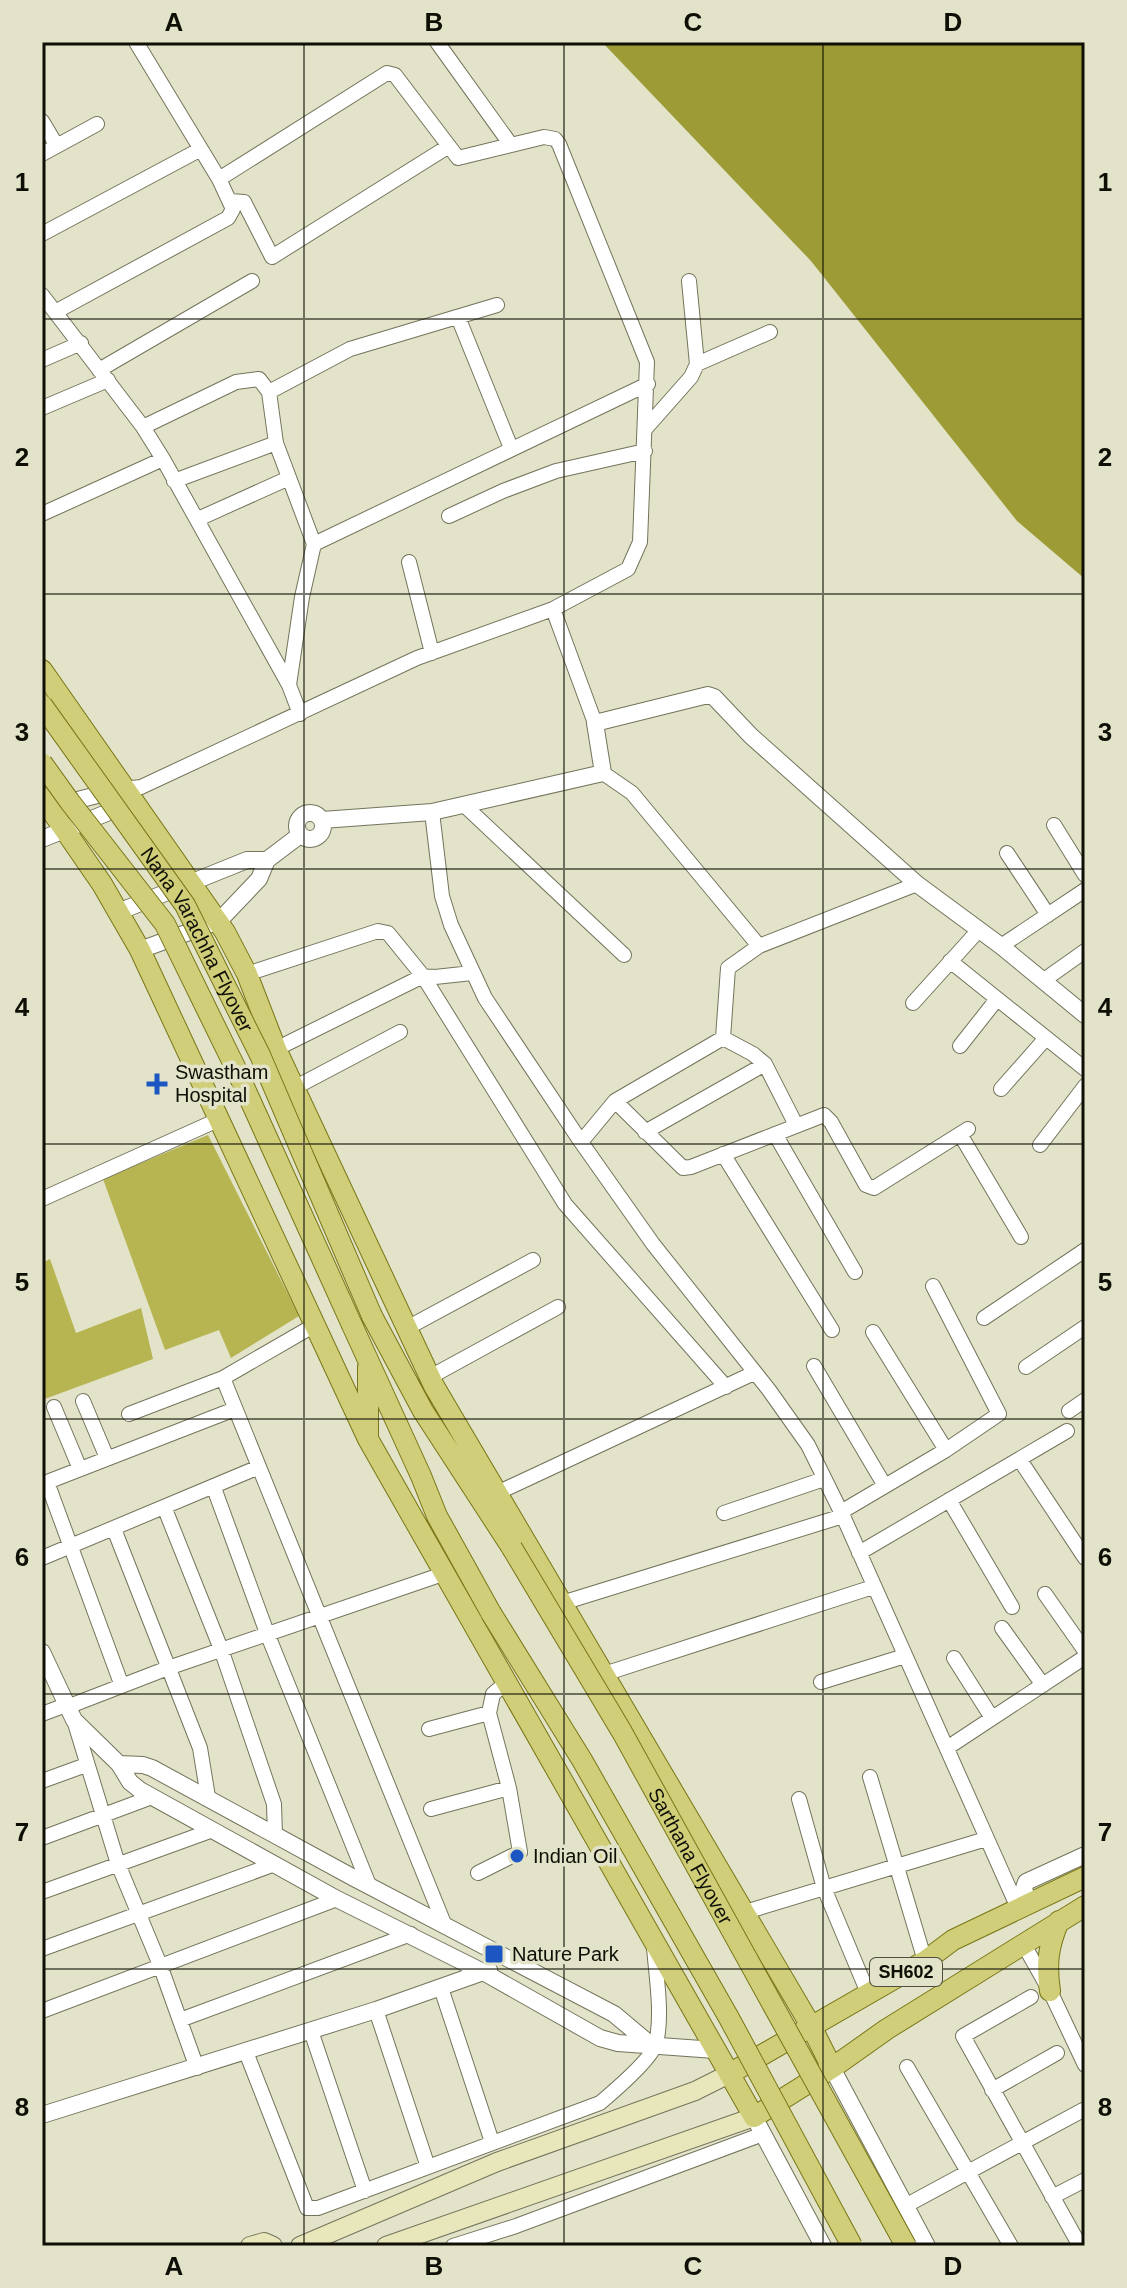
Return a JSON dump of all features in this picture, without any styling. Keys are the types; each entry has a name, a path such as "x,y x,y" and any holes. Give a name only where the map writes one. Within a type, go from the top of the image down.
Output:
{"main road":[{"path":"42,670 133,793 219,921 247,974 276,1049 430,1377 811,2026 832,2068"},
{"name":"Nana Varachha Flyover","path":"42,705 185,905 260,1055 372,1316 423,1411 463,1472"},
{"name":"Nana Varachha Flyover","path":"42,763 165,924 236,1069 437,1516"},
{"path":"45,805 64,828 140,950 368,1439 758,2126 560,2187 386,2246"},
{"path":"368,1359 368,1439"},
{"path":"423,1411 462,1435"},
{"path":"462,1435 463,1472"},
{"name":"Sarthana Flyover","path":"463,1472 622,1732 906,2246"},
{"path":"399,1494 437,1516 491,1613 582,1760 729,2018 852,2246"},
{"name":"SH602","path":"729,2074 925,1961 953,1940 1085,1877"},
{"name":"SH602","path":"758,2126 887,2029 1085,1906"},
{"path":"1040,1994 1050,1941 1059,1921"},
{"path":"300,2246 437,2186 695,2091 729,2074"},
{"path":"250,2246 264,2242 273,2246"}],"street":[{"path":"57,311 228,218 233,209 219,179 136,42"},
{"path":"437,42 511,145"},
{"path":"42,839 218,749 432,653 553,609 628,569 640,542 648,384 645,353 555,139 544,137 461,159 395,75 387,73 219,179"},
{"path":"42,121 57,146"},
{"path":"42,154 97,124"},
{"path":"230,201 244,202 272,257 449,146"},
{"path":"42,234 201,149"},
{"path":"42,408 104,375 252,281"},
{"path":"646,428 691,377 697,364 689,281"},
{"path":"42,295 143,427 163,459 289,685 300,714"},
{"path":"269,392 350,349 497,305"},
{"path":"458,317 511,448"},
{"path":"697,364 770,332"},
{"path":"42,360 81,343"},
{"path":"143,427 236,382 259,379 269,392 276,443 314,544 302,597 289,685"},
{"path":"314,544 648,384"},
{"path":"174,481 276,443"},
{"path":"449,516 556,471 645,451"},
{"path":"42,514 163,459"},
{"path":"198,519 289,478"},
{"path":"409,562 432,653"},
{"path":"553,609 595,723 603,773 632,793 759,946"},
{"path":"595,723 702,696 714,697 751,736 917,884 1001,946 1085,1015"},
{"path":"140,950 219,921 259,879 267,860 300,835 296,829 305,813 313,812 322,820 432,812 603,773"},
{"path":"45,805 133,793"},
{"path":"464,805 624,955"},
{"path":"432,812 442,896 485,998 653,1244 808,1445 842,1514 986,1839 1023,1906"},
{"path":"1054,825 1085,875"},
{"path":"1007,853 1048,915"},
{"path":"118,912 247,860 267,860"},
{"path":"723,1038 726,970 759,946 917,884"},
{"path":"1001,946 1085,890"},
{"path":"247,974 383,931 388,933 423,976 565,1204 726,1387"},
{"path":"913,1003 978,931"},
{"path":"1044,980 1085,951"},
{"path":"950,961 1085,1069"},
{"path":"276,1049 423,976 472,973"},
{"path":"960,1046 997,999"},
{"path":"294,1088 400,1032"},
{"path":"723,1038 765,1064 796,1125"},
{"path":"581,1142 615,1101 723,1038"},
{"path":"1001,1089 1046,1038"},
{"path":"645,1132 765,1064"},
{"path":"1040,1145 1085,1086"},
{"path":"615,1101 683,1168 817,1116 828,1117 866,1185 874,1188 964,1132 1021,1237"},
{"path":"42,1199 220,1119"},
{"path":"775,1134 855,1272"},
{"path":"723,1154 832,1330"},
{"path":"984,1318 1085,1250"},
{"path":"407,1328 533,1260"},
{"path":"562,1603 842,1514 999,1414 933,1286"},
{"path":"430,1377 558,1307"},
{"path":"129,1414 223,1378 313,1326"},
{"path":"1026,1367 1085,1327"},
{"path":"873,1332 946,1450"},
{"path":"814,1366 885,1486"},
{"path":"497,1493 754,1373"},
{"path":"223,1378 445,1926"},
{"path":"1069,1411 1085,1400"},
{"path":"83,1401 107,1458"},
{"path":"54,1407 80,1469"},
{"path":"122,1686 71,1546 44,1483 235,1409"},
{"path":"859,1553 1067,1431"},
{"path":"1020,1460 1085,1558"},
{"path":"42,1558 259,1467"},
{"path":"724,1513 824,1479"},
{"path":"214,1488 361,1881"},
{"path":"949,1500 1012,1607"},
{"path":"165,1509 221,1649 274,1804 275,1835"},
{"path":"114,1529 200,1748 208,1797"},
{"path":"42,1714 69,1711 168,1668 443,1574"},
{"path":"604,1674 873,1587"},
{"path":"947,1748 1085,1654 1045,1594"},
{"path":"1002,1628 1043,1685"},
{"path":"42,1652 69,1711 118,1864 160,1965 197,2068"},
{"path":"821,1682 905,1656"},
{"path":"954,1658 992,1718"},
{"path":"478,1873 520,1853 509,1788 489,1713 493,1694 505,1684"},
{"path":"69,1711 119,1764 130,1782 152,1797 340,1900 485,1973 600,2038 618,2043 715,2050"},
{"path":"429,1729 489,1713"},
{"path":"119,1764 152,1768 208,1797 614,2014 654,2045"},
{"path":"42,1781 86,1765"},
{"path":"870,1777 925,1961"},
{"path":"431,1809 509,1788"},
{"path":"42,1838 152,1797"},
{"path":"799,1799 824,1888 868,1993"},
{"path":"42,1892 213,1830"},
{"path":"742,1913 986,1839"},
{"path":"1023,1906 1026,1882 1085,1855"},
{"path":"42,1949 275,1864"},
{"path":"42,2011 340,1900 361,1881"},
{"path":"180,2020 411,1934"},
{"path":"246,2052 307,2208 318,2208 600,2103 623,2084 654,2045 658,2003 653,1942"},
{"path":"1024,1945 1040,1994 1085,2065"},
{"path":"42,2115 441,1988 485,1973 506,1957"},
{"path":"441,1988 492,2142"},
{"path":"1040,1994 963,2036 1080,2246"},
{"path":"376,2010 428,2167"},
{"path":"311,2031 365,2191"},
{"path":"992,2090 1057,2053"},
{"path":"907,2067 1011,2246"},
{"path":"832,2068 927,2246"},
{"path":"905,2206 1083,2110"},
{"path":"453,2246 568,2208 758,2126 823,2246"},
{"path":"1052,2197 1085,2180"},
{"path":"560,2187 568,2208"}],"shaded area":[{"path":"602,42 1085,42 1085,579 1017,521 811,261"},
{"path":"208,1135 299,1316 231,1358 219,1330 165,1350 103,1179"},
{"path":"50,1259 76,1333 141,1308 153,1359 42,1400 42,1263"}],"place":[{"name":"Swastham Hospital","path":"157,1084"},
{"name":"Indian Oil","path":"517,1856"},
{"name":"Nature Park","path":"494,1954"}]}
